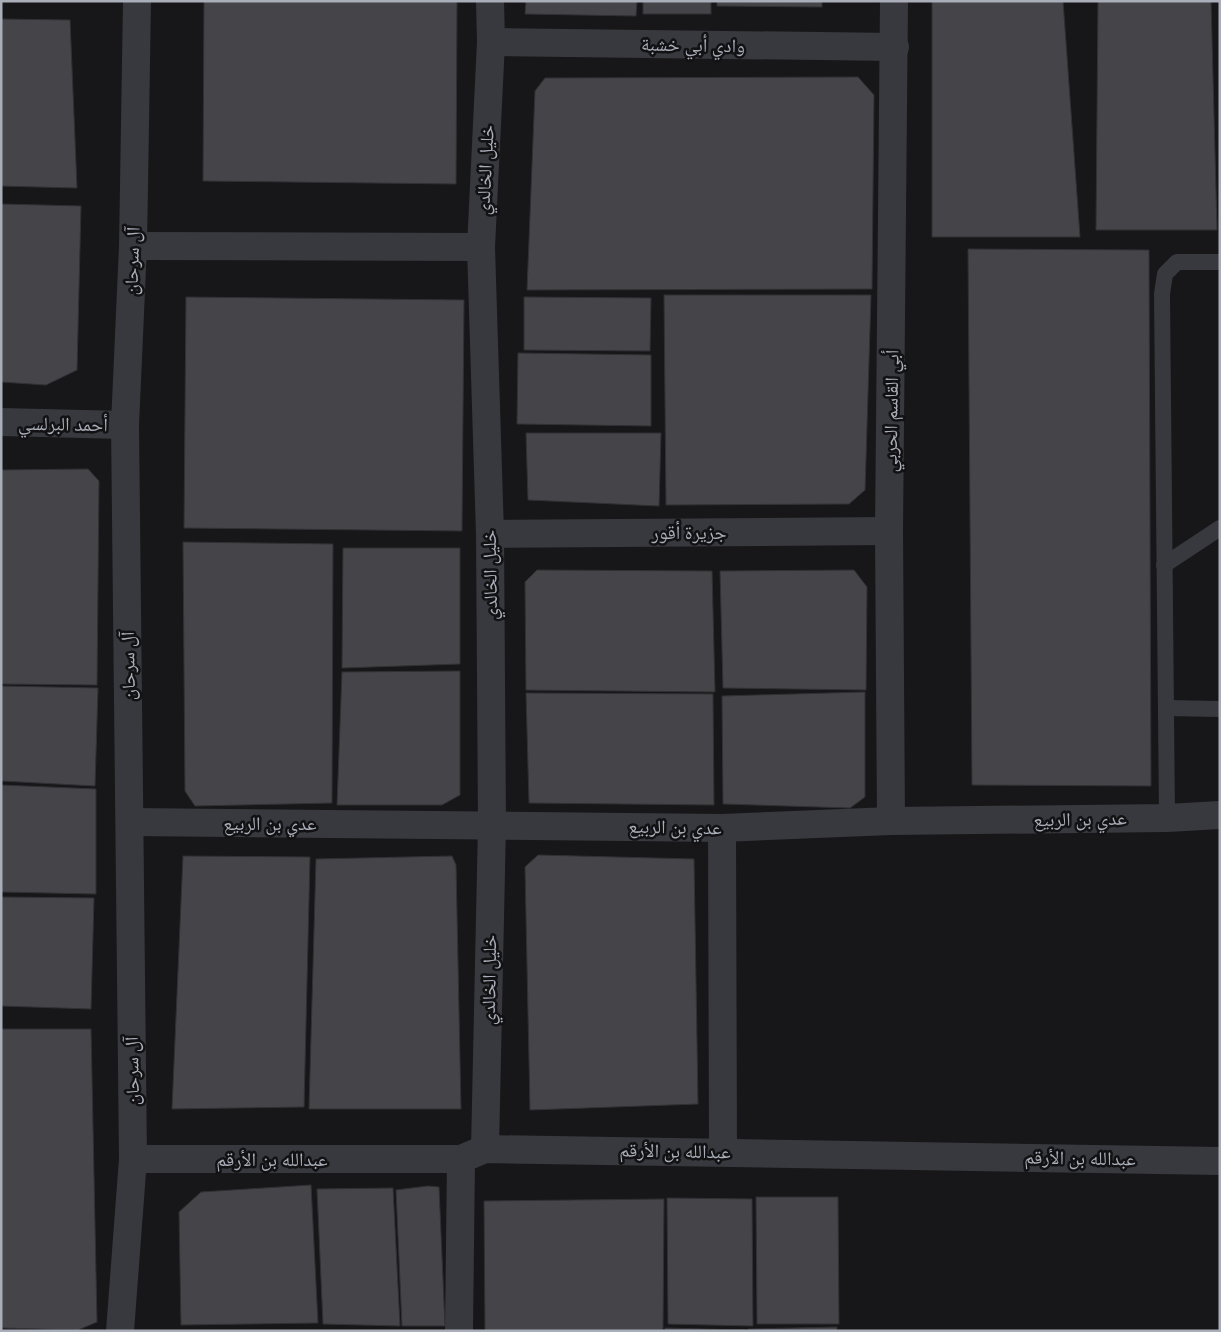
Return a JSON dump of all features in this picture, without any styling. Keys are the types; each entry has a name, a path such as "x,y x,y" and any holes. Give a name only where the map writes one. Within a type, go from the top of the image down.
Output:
{"street":[{"name":"آل سرحان","path":"120,1331 133,1159 126,425 133,246 137,1"},
{"name":"خليل الخالدي","path":"459,1331 473,1154 492,825 490,534 481,247 491,42 490,1"},
{"name":"أبي القاسم الحربي","path":"891,821 889,531 894,1"},
{"name":"وادي أبي خشبة","path":"491,42 895,47"},
{"path":"133,246 481,247"},
{"name":"أحمد البرلسي","path":"1,422 126,425"},
{"name":"جزيرة أقور","path":"490,534 889,531"},
{"name":"عدي بن الربيع","path":"130,822 722,828 891,821 1167,818 1220,815"},
{"path":"722,828 723,1152"},
{"name":"عبدالله بن الأرقم","path":"133,1159 723,1152 1220,1161"}],"lane":[{"path":"1167,818 1162,294 1165,274 1177,262 1220,262"},
{"path":"1164,565 1220,528"},
{"path":"1166,708 1220,710"}],"building":[{"path":"204,1 457,1 456,184 203,181"},
{"path":"526,1 637,1 636,16 525,14"},
{"path":"643,1 711,1 711,14 643,14"},
{"path":"717,1 822,1 822,7 717,6"},
{"path":"932,1 1063,1 1080,237 932,237"},
{"path":"1098,1 1211,1 1217,230 1096,230"},
{"path":"1,19 70,20 77,188 1,186"},
{"path":"858,77 874,95 872,289 527,290 535,91 545,78"},
{"path":"1,204 81,206 77,370 46,385 1,382"},
{"path":"968,249 1149,250 1151,786 972,785"},
{"path":"664,295 871,295 865,490 849,504 666,505"},
{"path":"186,297 464,300 462,531 184,528"},
{"path":"524,297 651,298 650,351 524,350"},
{"path":"518,353 651,355 651,426 517,424"},
{"path":"526,433 661,433 659,506 528,500"},
{"path":"88,469 99,481 97,685 1,684 1,470"},
{"path":"183,542 333,544 332,803 195,806 185,791"},
{"path":"343,548 460,548 460,664 342,668"},
{"path":"537,570 712,571 715,692 526,690 525,582"},
{"path":"854,570 867,587 866,690 723,688 720,571"},
{"path":"460,671 460,795 442,805 337,805 342,672"},
{"path":"1,686 98,688 95,786 1,781"},
{"path":"865,692 865,797 850,808 723,804 722,696"},
{"path":"526,693 713,694 714,805 529,803"},
{"path":"1,785 96,789 96,894 1,892"},
{"path":"538,855 694,859 698,1104 530,1110 525,867"},
{"path":"183,856 310,857 304,1107 172,1109"},
{"path":"452,856 456,865 461,1109 309,1109 316,859"},
{"path":"1,897 94,898 91,1009 1,1006"},
{"path":"1,1029 91,1029 97,1322 78,1330 1,1328"},
{"path":"311,1185 318,1323 181,1325 179,1212 201,1192"},
{"path":"428,1186 439,1187 445,1326 402,1326 396,1190"},
{"path":"393,1188 400,1326 323,1324 317,1189"},
{"path":"756,1197 838,1197 839,1324 757,1324"},
{"path":"667,1198 752,1199 753,1326 668,1324"},
{"path":"664,1199 663,1331 485,1331 484,1201"},
{"path":"837,1327 837,1331 748,1331 748,1329"},
{"path":"665,1328 745,1330 665,1331"}]}
